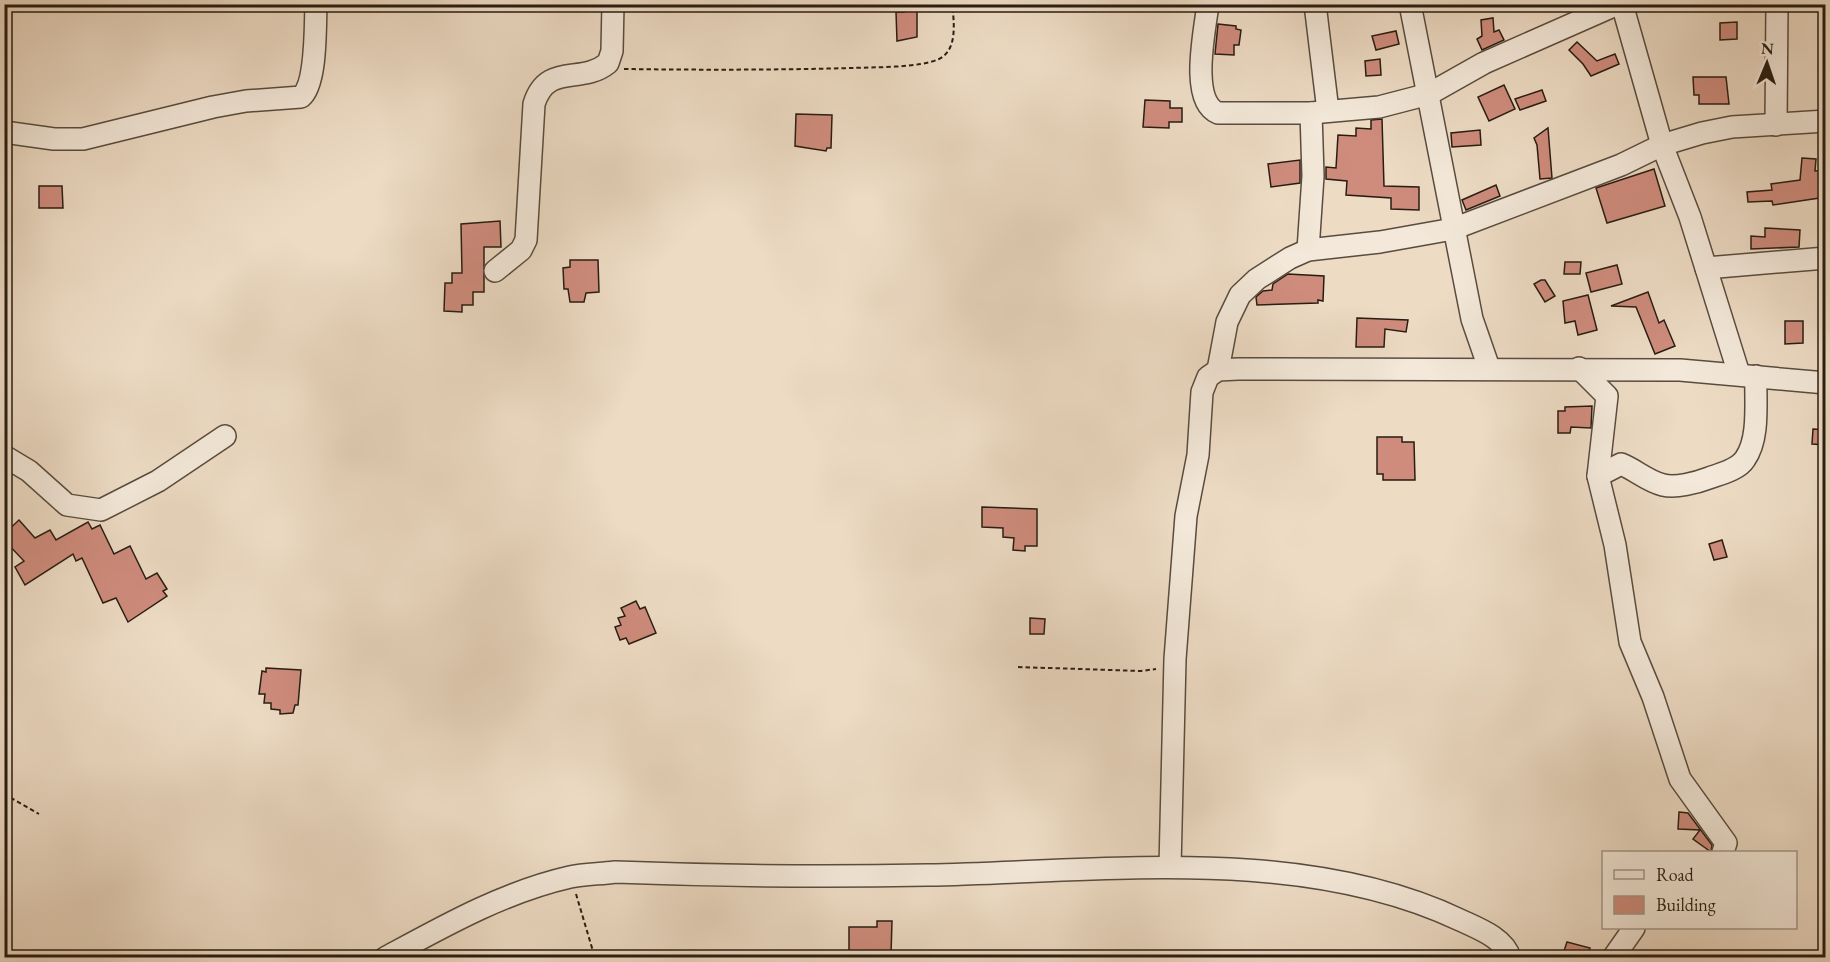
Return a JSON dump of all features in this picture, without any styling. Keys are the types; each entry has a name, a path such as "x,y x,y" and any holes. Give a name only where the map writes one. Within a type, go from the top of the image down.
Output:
{"street":[{"path":"4,132 54,140 83,139 213,107 246,101 302,97 308,92 311,77 316,4"},
{"path":"495,271 521,250 526,240 534,104 539,89 557,77 600,69 608,63 612,51 613,4"},
{"path":"1208,4 1202,95 1211,110 1218,113 1319,112 1379,107 1429,94 1484,63 1620,4 1662,145 1690,217 1706,268 1748,375 1752,442 1745,459 1736,467 1704,480 1681,485 1665,485 1646,479 1622,464 1598,476"},
{"path":"1308,250 1319,112 1315,4"},
{"path":"1410,4 1472,320 1489,368"},
{"path":"1776,125 1777,4"},
{"path":"1218,370 1227,322 1240,295 1257,279 1290,258 1308,250 1454,229 1621,165 1662,145 1732,127 1826,121"},
{"path":"1706,268 1826,258"},
{"path":"1579,368 1607,396 1598,476 1615,545 1630,642 1653,697 1680,779 1726,843 1723,851"},
{"path":"1170,867 1175,659 1186,516 1198,455 1202,392 1208,376 1218,370 1579,368 1748,375 1826,383"},
{"path":"4,456 29,471 67,505 101,510 158,481 225,436"},
{"path":"386,957 453,921 508,897 570,877 615,872 929,875 1170,867 1314,876 1383,892 1442,911 1476,927 1500,942 1510,957"},
{"path":"1613,957 1633,929"}],"path":[{"path":"600,69 778,70 897,66 940,59 950,48 953,38 952,4"},
{"path":"1018,667 1141,671 1152,670 1175,659"},
{"path":"4,794 39,814"},
{"path":"570,877 595,957"}],"building":[{"path":"904,4 917,4 917,37 897,41 896,12 904,12"},
{"path":"1493,18 1494,32 1499,30 1504,40 1482,50 1477,39 1482,36 1481,20"},
{"path":"1737,22 1737,39 1720,40 1720,23"},
{"path":"1218,24 1236,26 1236,29 1241,30 1239,45 1234,45 1234,55 1215,54"},
{"path":"1396,31 1399,44 1376,50 1372,36"},
{"path":"1577,42 1597,61 1615,54 1619,64 1591,76 1569,50"},
{"path":"1380,59 1381,75 1366,76 1365,61"},
{"path":"1693,77 1726,77 1729,104 1699,104 1699,95 1694,95"},
{"path":"1504,85 1515,109 1489,121 1478,97"},
{"path":"1542,90 1546,101 1520,110 1515,99"},
{"path":"1145,100 1170,101 1170,108 1182,108 1182,122 1169,122 1169,128 1143,127"},
{"path":"796,114 832,115 831,148 827,148 826,151 795,146"},
{"path":"1382,119 1384,186 1419,187 1419,210 1391,209 1391,198 1346,195 1347,181 1326,179 1326,167 1336,168 1338,135 1356,136 1356,128 1371,129 1371,120"},
{"path":"1548,128 1552,178 1540,179 1537,145 1534,138"},
{"path":"1480,130 1481,145 1452,147 1451,133"},
{"path":"1802,158 1816,159 1815,171 1826,170 1826,197 1773,205 1772,201 1748,202 1747,192 1772,190 1771,184 1800,180"},
{"path":"1300,160 1300,183 1271,187 1268,164"},
{"path":"1654,169 1665,206 1607,223 1596,188"},
{"path":"1496,185 1500,196 1466,210 1462,200"},
{"path":"39,186 62,186 63,208 39,208"},
{"path":"500,221 501,247 484,247 484,292 473,292 473,305 462,305 462,312 444,311 445,283 452,283 452,273 462,273 461,224"},
{"path":"1765,228 1800,230 1799,247 1751,249 1751,236 1765,237"},
{"path":"570,260 598,260 599,292 586,293 584,302 570,302 568,289 564,289 563,268 570,267"},
{"path":"1565,262 1581,262 1580,274 1564,274"},
{"path":"1617,265 1622,284 1591,292 1586,273"},
{"path":"1288,274 1324,276 1323,301 1257,305 1256,297 1263,291 1272,290 1273,284"},
{"path":"1545,280 1555,296 1545,302 1534,284"},
{"path":"1648,292 1659,323 1664,320 1675,346 1655,354 1636,307 1611,306"},
{"path":"1588,295 1597,330 1578,335 1575,321 1565,323 1563,301"},
{"path":"1357,318 1408,320 1406,332 1385,329 1384,347 1356,347"},
{"path":"1785,321 1803,321 1803,343 1785,344"},
{"path":"1592,406 1591,428 1571,427 1570,433 1558,433 1558,411 1565,411 1565,407"},
{"path":"1813,429 1826,430 1826,445 1812,444"},
{"path":"1377,437 1402,437 1402,442 1414,442 1415,480 1383,480 1383,474 1377,474"},
{"path":"982,507 1037,509 1037,546 1025,546 1025,551 1013,550 1014,538 1003,537 1003,528 982,527"},
{"path":"19,520 35,538 50,530 56,540 88,522 92,529 100,525 114,554 130,546 146,579 157,573 167,589 163,591 167,596 128,622 116,598 103,603 82,558 76,561 73,554 25,585 15,567 24,561 4,540 4,534"},
{"path":"1722,540 1727,557 1714,560 1709,544"},
{"path":"636,601 640,609 645,607 656,633 629,644 626,638 620,640 615,627 621,625 618,618 625,616 621,608"},
{"path":"1030,618 1045,619 1044,634 1030,634"},
{"path":"266,668 301,670 298,705 295,705 293,713 280,714 280,710 271,709 271,703 264,703 265,694 259,694 262,671 266,672"},
{"path":"1679,812 1688,813 1712,845 1711,851 1693,839 1700,830 1678,829"},
{"path":"877,921 892,921 891,955 860,957 860,952 849,952 849,927 877,927"},
{"path":"1567,942 1590,948 1587,957 1562,957"}]}
